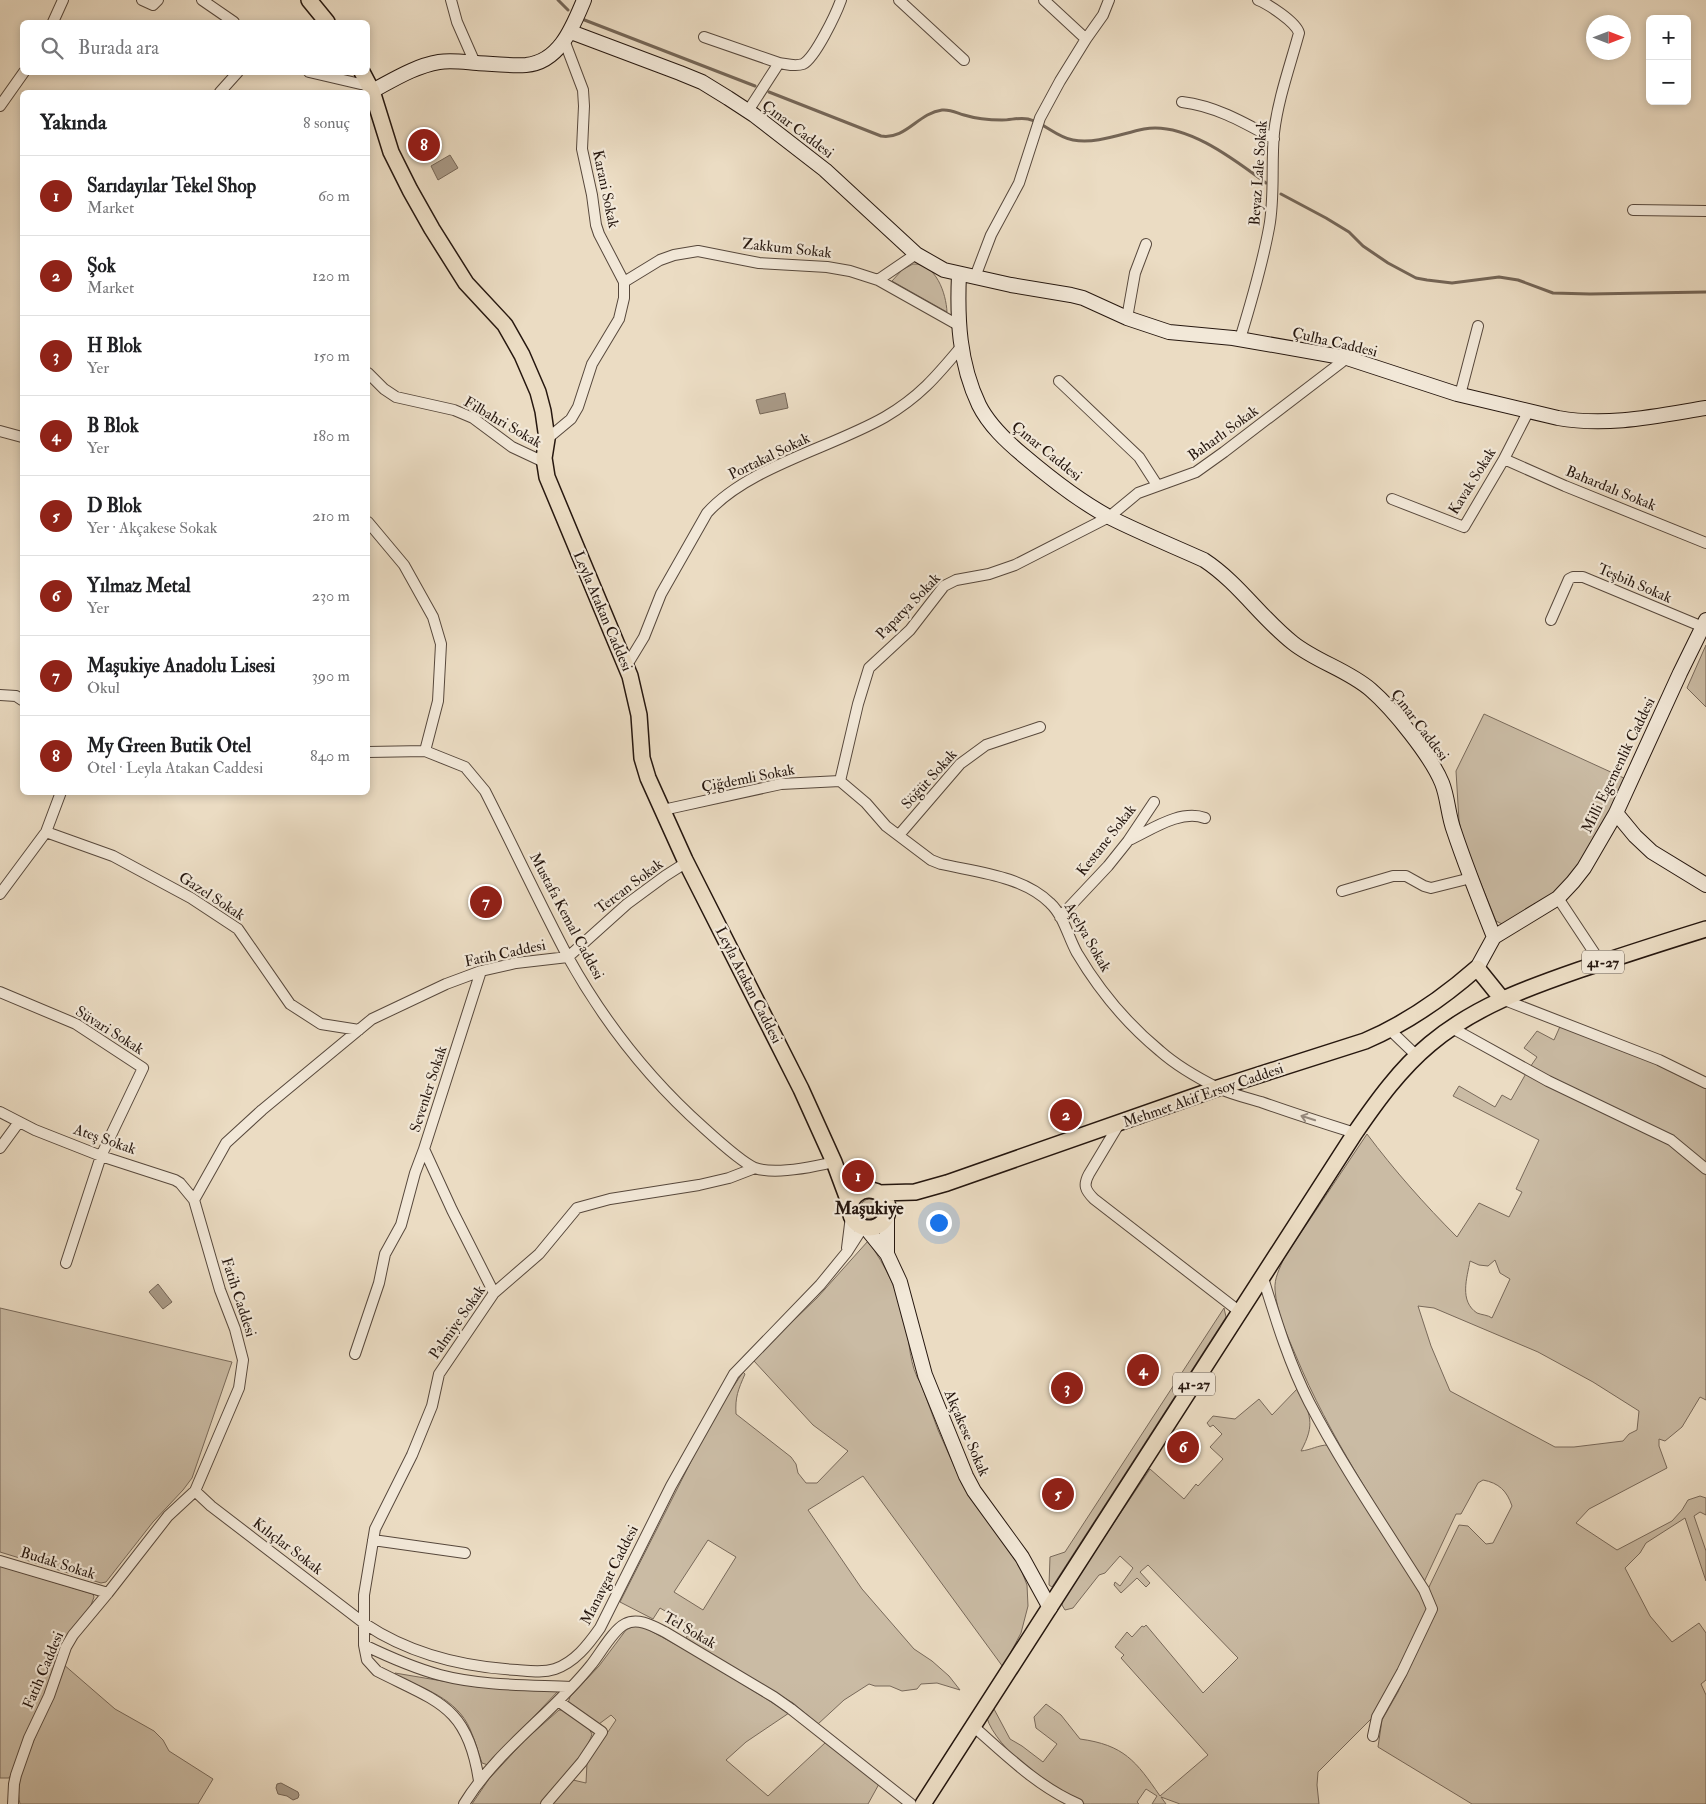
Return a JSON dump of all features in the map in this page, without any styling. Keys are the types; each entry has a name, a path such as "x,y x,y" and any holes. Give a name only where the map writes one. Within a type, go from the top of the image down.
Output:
{"main road":[{"path":"310,0 325,20"},
{"name":"Leyla Atakan Caddesi","path":"364,75 371,88 392,152 410,190 466,283 505,325 538,392 547,439 544,462 547,477 626,665 639,715 643,765 687,862 801,1089 834,1162"},
{"name":"41-27","path":"923,1804 1355,1133 1378,1100 1417,1056 1452,1028 1502,999 1531,987 1706,929"},
{"path":"1477,968 1502,999"},
{"name":"Mehmet Akif Ersoy Caddesi","path":"915,1192 947,1183 1119,1124 1218,1088 1365,1042 1390,1030 1458,985 1477,968"},
{"path":"834,1162 851,1182 864,1191"},
{"path":"834,1162 855,1222 864,1227 879,1226 888,1212 915,1192"},
{"path":"851,1210 854,1198 864,1191 874,1190 884,1197 888,1212"},
{"path":"879,1193 915,1192"}],"street":[{"path":"54,20 63,0"},
{"path":"142,0 153,5 158,0"},
{"path":"202,0 231,20"},
{"path":"451,0 457,22 475,63"},
{"path":"321,75 371,88 428,64 446,62 518,65 535,63 555,51 568,36 584,0"},
{"path":"704,37 779,62 801,65 812,55 834,17 841,0"},
{"path":"899,0 964,60"},
{"path":"1044,0 1086,39"},
{"path":"975,277 991,234 1019,183 1039,123 1060,81 1103,15 1109,0"},
{"name":"Beyaz Lale Sokak","path":"1240,339 1269,230 1273,202 1274,139 1277,117 1299,33 1298,29 1280,14 1258,0"},
{"name":"Çınar Caddesi","path":"568,36 702,82 748,111 825,170 916,254 944,270 959,274 958,325 960,348 973,391 992,426 1012,446 1044,472 1109,517 1198,557 1215,567 1241,590 1292,643 1359,681 1382,699 1406,728 1441,781 1452,828 1494,937"},
{"name":"Karani Sokak","path":"568,36 583,90 582,149 592,195 596,225 624,282"},
{"path":"748,111 779,62"},
{"path":"0,106 22,75"},
{"path":"222,90 235,75"},
{"path":"1182,102 1212,108 1274,139"},
{"path":"1633,210 1706,211"},
{"path":"1127,318 1135,273 1146,244"},
{"name":"Zakkum Sokak","path":"624,282 660,260 674,255 698,251 759,264 827,266 878,280 958,325"},
{"path":"878,280 916,254"},
{"name":"Çulha Caddesi","path":"959,274 1083,298 1127,318 1169,332 1240,339 1347,358 1460,395 1574,421 1632,420 1706,408"},
{"path":"547,439 570,419 578,407 592,364 619,319 624,298 624,282"},
{"path":"1460,395 1478,326"},
{"name":"Portakal Sokak","path":"626,665 644,637 661,594 707,513 717,502 754,478 869,425 910,401 928,385 960,348"},
{"name":"Baharlı Sokak","path":"1109,517 1131,498 1157,485 1189,475 1206,465 1347,358"},
{"name":"Filbahri Sokak","path":"370,375 384,389 396,397 440,406 468,416 484,425 512,447 544,462"},
{"path":"1059,381 1139,457 1157,485"},
{"name":"Kavak Sokak","path":"1392,499 1464,528 1504,459 1528,412"},
{"path":"0,431 20,436"},
{"name":"Bahardalı Sokak","path":"1504,459 1565,486 1706,543"},
{"name":"Papatya Sokak","path":"840,781 858,704 869,668 910,630 944,586 956,580 989,574 1015,565 1109,517"},
{"path":"370,524 404,565 433,617 441,644 438,701 425,751"},
{"name":"Teşbih Sokak","path":"1551,620 1569,579 1577,576 1704,624"},
{"name":"Milli Egemenlik Caddesi","path":"1477,968 1494,937 1558,898 1584,868 1616,813 1704,624"},
{"path":"0,695 16,696 20,699"},
{"name":"Söğüt Sokak","path":"899,834 960,764 979,749 1040,727"},
{"name":"Mustafa Kemal Caddesi","path":"370,752 425,751 465,767 485,791 568,957 624,1042 664,1089 717,1140 755,1168"},
{"name":"Çiğdemli Sokak","path":"662,810 781,784 840,781"},
{"name":"Açelya Sokak","path":"840,781 866,804 886,826 899,834 930,860 1006,879 1028,888 1050,903 1060,917 1091,977 1126,1021 1161,1053 1182,1068 1218,1088 1355,1133"},
{"path":"0,894 46,832 60,795"},
{"name":"Kestane Sokak","path":"1060,917 1103,872 1128,841 1154,802"},
{"path":"1616,813 1635,836 1652,852 1706,885"},
{"path":"1128,841 1186,815 1198,815 1205,818"},
{"name":"Gazel Sokak","path":"46,832 113,856 198,903 238,928 290,1004 321,1024 359,1030"},
{"name":"Tercan Sokak","path":"568,957 627,904 687,862"},
{"path":"1342,890 1393,876 1406,876 1431,888 1471,878"},
{"path":"1558,898 1601,963"},
{"name":"Fatih Caddesi","path":"14,1804 16,1775 29,1738 49,1696 64,1653 73,1635 168,1516 194,1491 239,1388 243,1360 194,1200 226,1143 262,1110 372,1019 446,984 481,971 516,963 568,957"},
{"name":"Sevenler Sokak","path":"481,971 424,1149 494,1293"},
{"name":"Süvari Sokak","path":"0,992 76,1024 143,1068 101,1156"},
{"path":"1502,999 1652,1057 1706,1083"},
{"path":"1452,1028 1548,1081 1672,1140 1706,1169"},
{"path":"1390,1030 1417,1056"},
{"name":"Ateş Sokak","path":"0,1112 35,1130 101,1156 175,1180 180,1183 194,1200"},
{"path":"0,1148 19,1122"},
{"path":"1119,1124 1085,1182 1085,1188 1088,1193 1240,1312"},
{"path":"355,1354 380,1282 385,1254 401,1225 415,1173 424,1149"},
{"path":"66,1264 101,1156"},
{"path":"755,1168 786,1170 834,1162"},
{"name":"Palmiye Sokak","path":"364,1624 364,1595 375,1529 412,1455 432,1406 439,1374 494,1293 539,1254 577,1208 610,1199 699,1186 729,1178 755,1168"},
{"path":"847,1252 851,1210"},
{"path":"887,1254 888,1212"},
{"path":"864,1227 887,1254"},
{"name":"Manavgat Caddesi","path":"364,1624 388,1638 414,1649 443,1659 481,1667 546,1671 575,1658 588,1645 600,1628 671,1486 734,1374 820,1285 847,1252 864,1227"},
{"name":"Akçakese Sokak","path":"887,1254 906,1298 926,1375 960,1463 974,1491 1022,1557 1050,1608"},
{"path":"1263,1278 1289,1355 1308,1400 1330,1440 1424,1590 1432,1609 1402,1672 1377,1717 1373,1736"},
{"name":"Kılıçlar Sokak","path":"194,1491 364,1624"},
{"path":"373,1540 465,1553"},
{"name":"Budak Sokak","path":"0,1561 108,1593"},
{"name":"Tel Sokak","path":"479,1782 572,1688 621,1626 630,1622 643,1622 665,1632 792,1709 911,1804"},
{"path":"364,1624 364,1646 367,1660 377,1671 436,1701 458,1721 465,1731 472,1746 479,1782 464,1804"},
{"path":"364,1646 410,1666 450,1677 478,1682 572,1688"},
{"path":"546,1804 582,1762 602,1732 558,1701"},
{"path":"973,1726 1013,1761 1047,1787 1065,1799 1078,1804"}],"shaded area":[{"path":"450,155 458,168 438,180 431,166"},
{"path":"913,264 928,268 934,274 942,288 947,312 892,281 902,270"},
{"path":"785,393 788,408 760,414 756,400"},
{"path":"1706,645 1706,707 1687,688"},
{"path":"1484,714 1626,779 1594,842 1573,872 1550,896 1504,925 1496,921 1463,839 1459,821 1456,771"},
{"path":"1562,1022 1706,1083 1706,1400 1700,1397 1682,1427 1665,1441 1659,1439 1659,1446 1667,1468 1589,1509 1576,1523 1617,1550 1672,1521 1688,1500 1700,1496 1706,1498 1706,1515 1700,1512 1694,1516 1706,1551 1706,1581 1685,1518 1646,1543 1640,1553 1625,1568 1650,1616 1672,1642 1699,1623 1706,1633 1706,1680 1701,1684 1706,1695 1706,1804 1472,1804 1378,1747 1382,1720 1398,1692 1435,1612 1428,1589 1459,1525 1468,1526 1486,1544 1493,1543 1512,1506 1502,1488 1494,1483 1483,1480 1478,1483 1461,1514 1456,1514 1424,1582 1355,1471 1323,1415 1286,1332 1276,1299 1275,1281 1284,1258 1367,1134 1410,1187 1457,1237 1479,1203 1509,1217 1522,1192 1516,1189 1539,1140 1453,1096 1459,1086 1495,1107 1502,1095 1511,1100 1537,1057 1524,1048 1537,1031 1554,1040","holes":["1495,1260 1500,1273 1510,1279 1492,1318 1477,1313 1471,1308 1466,1296 1466,1282 1470,1261 1488,1266","1418,1306 1434,1308 1538,1352 1593,1382 1639,1411 1637,1430 1629,1434 1623,1441 1574,1447 1555,1447 1450,1391 1431,1346"]},
{"path":"870,1199 877,1202 880,1209 877,1216 870,1219 863,1216 860,1209 863,1202"},
{"path":"868,1241 886,1270 899,1299 914,1370 938,1430 962,1484 1020,1567 1027,1585 1028,1606 1021,1633 1003,1667 863,1476 808,1510 862,1589 914,1649 949,1676 960,1690 937,1683 921,1684 917,1689 902,1691 890,1686 869,1684 844,1700 818,1724 793,1703 686,1638 692,1627 660,1608 653,1619 620,1602 714,1416 743,1372 745,1374 738,1394 736,1414 791,1457 796,1464 798,1473 806,1483 817,1483 848,1451 813,1425 754,1361 817,1298","holes":["708,1540 736,1557 703,1610 674,1592"]},
{"path":"158,1284 172,1302 163,1309 149,1292"},
{"path":"0,1308 232,1362 192,1478 153,1522 106,1582 101,1583 0,1552"},
{"path":"1224,1308 1226,1317 1052,1587 1049,1585 1050,1557 1065,1552"},
{"path":"1298,1388 1310,1419 1309,1433 1301,1451 1328,1445 1424,1599 1427,1610 1401,1667 1372,1718 1318,1772 1319,1804 1180,1804 1161,1797 1166,1804 1152,1804 1157,1796 1146,1789 1137,1802 1139,1804 1085,1804 1059,1792 1028,1769 1002,1743 992,1730 987,1718 994,1709 1010,1739 1043,1762 1057,1744 1036,1728 1034,1717 1046,1704 1061,1715 1080,1739 1108,1746 1128,1757 1144,1773 1160,1796 1208,1755 1121,1658 1124,1655 1115,1647 1127,1632 1132,1637 1142,1626 1146,1625 1203,1693 1238,1658 1148,1565 1140,1572 1150,1583 1146,1587 1137,1578 1121,1593 1114,1585 1115,1582 1120,1586 1133,1568 1120,1556 1105,1573 1099,1575 1073,1608 1065,1610 1062,1605 1063,1599 1150,1469 1184,1499 1196,1484 1198,1486 1223,1459 1210,1447 1222,1434 1213,1425 1210,1427 1207,1423 1213,1416 1235,1419 1259,1399 1272,1415"},
{"path":"0,1566 93,1594 94,1597 91,1605 62,1644 46,1691 9,1778 0,1778"},
{"path":"640,1625 702,1659 789,1713 746,1742 726,1760 768,1796 826,1742 879,1784 868,1804 552,1804 573,1780 586,1783 587,1763 616,1720 611,1715 599,1724 568,1703 570,1697 599,1666 626,1630"},
{"path":"63,1664 115,1709 154,1731 163,1740 169,1751 213,1779 198,1804 20,1804 19,1785 23,1766"},
{"path":"395,1673 478,1687 559,1690 488,1765 482,1763 470,1729 457,1710 439,1696 396,1676"},
{"path":"559,1710 562,1710 589,1729 592,1734 577,1761 554,1786 542,1804 472,1804 489,1779 525,1740"},
{"path":"281,1783 298,1792 298,1798 293,1800 278,1794 277,1784"}],"waterway":[{"path":"558,0 568,10"},
{"path":"582,19 755,86"},
{"path":"769,92 881,136 898,134 926,116 942,110 983,119 1028,119 1067,138 1082,141 1100,140 1144,129 1160,128 1176,131 1209,144 1266,183"},
{"path":"1281,194 1349,232 1363,246 1388,263 1416,278 1452,283 1499,277 1518,280 1553,293 1706,292"}],"place":[{"name":"My Green Butik Otel","path":"424,145"},
{"name":"Maşukiye Anadolu Lisesi","path":"486,902"},
{"name":"Şok","path":"1066,1115"},
{"name":"Sarıdayılar Tekel Shop","path":"858,1176"},
{"name":"B Blok","path":"1143,1370"},
{"name":"H Blok","path":"1067,1388"},
{"name":"Yılmaz Metal","path":"1183,1447"},
{"name":"D Blok","path":"1058,1494"}],"district":[{"name":"Maşukiye","path":"869,1208"}]}
